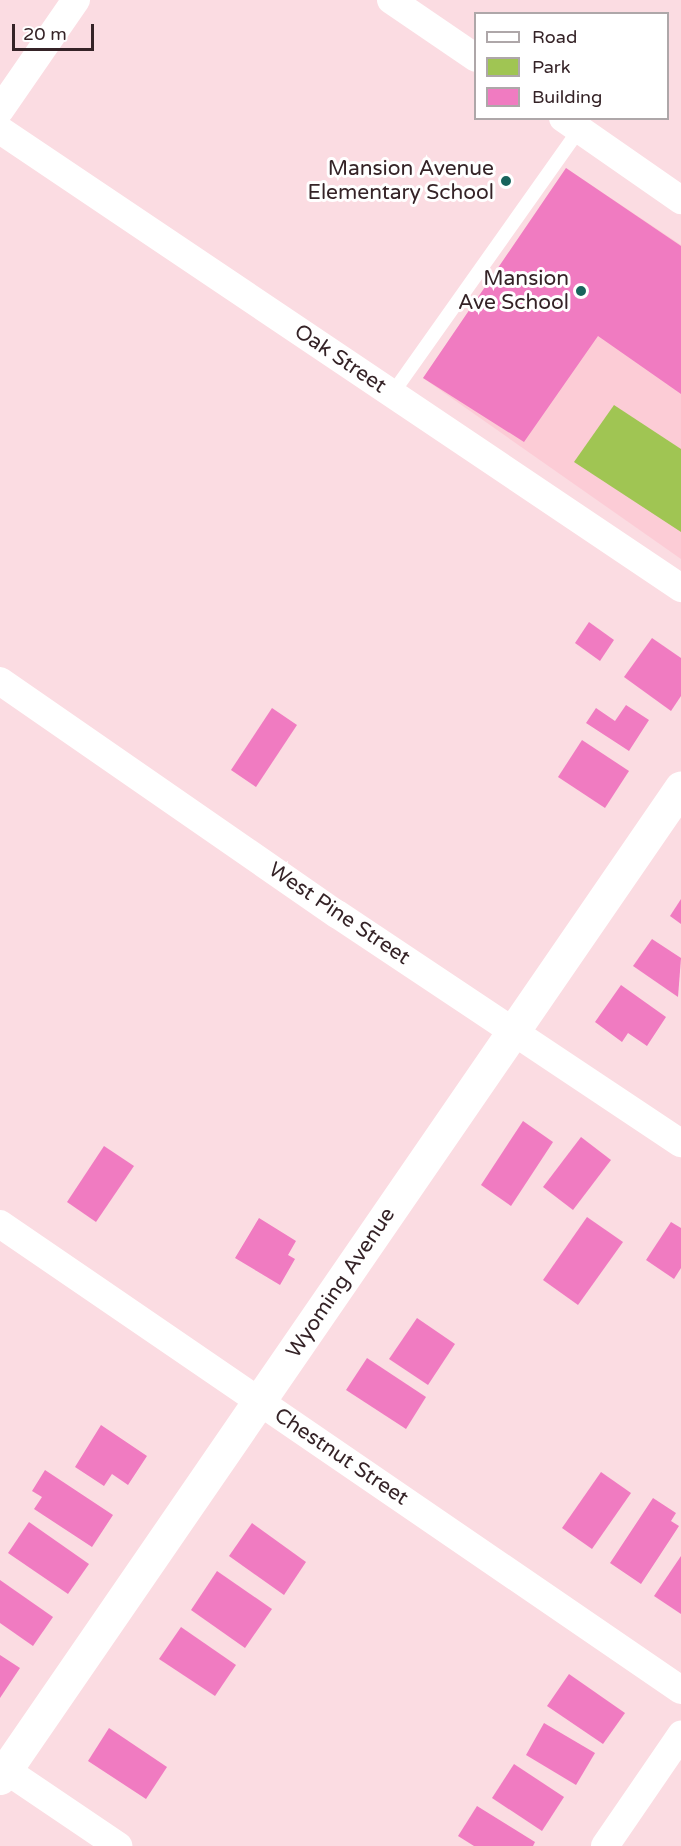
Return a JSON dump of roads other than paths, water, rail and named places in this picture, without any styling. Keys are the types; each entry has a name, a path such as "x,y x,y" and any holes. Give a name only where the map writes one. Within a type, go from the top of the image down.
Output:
{"street":[{"path":"0,110 76,0"},
{"path":"391,0 474,57"},
{"path":"571,124 681,200"},
{"name":"Oak Street","path":"0,130 681,588"},
{"name":"West Pine Street","path":"0,681 514,1032 681,1143"},
{"name":"Wyoming Avenue","path":"2,1771 260,1402 681,787"},
{"name":"Chestnut Street","path":"0,1224 681,1690"},
{"path":"605,1846 681,1736"},
{"path":"2,1771 118,1846"}],"lane":[{"path":"392,394 571,124"}],"place":[{"name":"Mansion Avenue Elementary School","path":"506,181"},
{"name":"Mansion Ave School","path":"581,291"}]}
